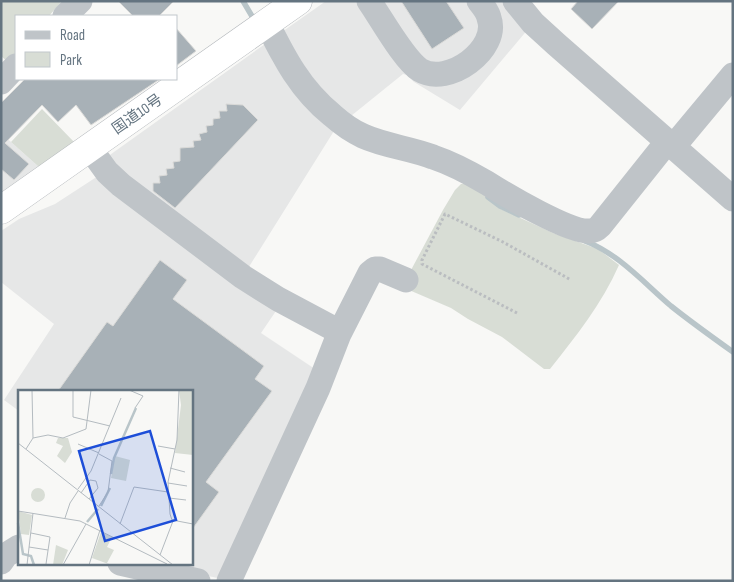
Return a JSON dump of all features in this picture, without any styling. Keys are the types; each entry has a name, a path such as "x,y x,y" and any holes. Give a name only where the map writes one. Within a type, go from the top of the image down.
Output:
{"highway":[{"name":"国道10号","path":"1,210 298,1"}],"street":[{"path":"66,15 80,1"},
{"path":"369,1 409,60 422,71 437,75 457,70 479,52 519,6 556,44 733,199"},
{"path":"387,1 427,58 438,63 454,58 468,47 473,40 475,31 473,21 460,1"},
{"path":"479,1 490,18 491,26 489,36 479,52"},
{"path":"267,23 290,66 308,92 333,116 358,134 380,143 422,153 446,162 521,203 583,230 592,231 600,226 670,144 733,75"},
{"path":"1,82 15,67"},
{"path":"89,147 107,172 121,185 243,277 278,299 338,331 339,334"},
{"path":"229,581 318,388 339,334 370,273 375,269 380,269 406,280"},
{"path":"124,564 189,580"}],"path":[{"path":"517,313 422,264 422,260 445,214 503,242 571,280"}],"shaded area":[{"path":"326,1 507,1 529,28 460,110 403,74 346,120 279,34"},
{"path":"265,44 273,62 288,85 334,131 247,270 145,194 107,157"},
{"path":"1,133 39,167 1,193"},
{"path":"100,177 278,308 261,333 318,371 222,579 154,564 192,564 192,390 18,390 18,410 4,400 54,324 1,282 1,231 19,219 55,204 95,178"}],"green space":[{"path":"1,1 62,1 50,15 15,15 15,55 9,63 1,56"},
{"path":"42,109 75,143 39,167 11,142"},
{"path":"461,184 465,184 480,192 501,209 553,233 598,249 619,265 597,306 550,369 544,369 502,337 451,308 402,287 443,210 455,190"}],"building":[{"path":"118,1 174,1 160,15 132,15"},
{"path":"401,1 446,1 464,28 432,49"},
{"path":"578,1 619,1 592,29 571,9"},
{"path":"178,30 196,51 178,64"},
{"path":"24,80 158,80 91,125 76,105 58,122 42,105 5,143 29,164 14,180 1,169 1,103"},
{"path":"226,104 243,105 258,120 175,208 153,191 153,183 160,183 159,176 167,175 166,169 174,168 173,162 180,161 180,148 194,147 193,141 201,140 199,134 207,132 206,126 213,125 213,119 220,118 219,111 227,111"},
{"path":"160,260 187,280 173,299 264,366 255,379 272,391 206,482 219,492 192,530 192,390 59,390 107,322 113,326"}],"waterway":[{"path":"243,1 256,23"},
{"path":"488,197 500,206 519,215"},
{"path":"585,241 620,261 671,306 733,352"}]}
